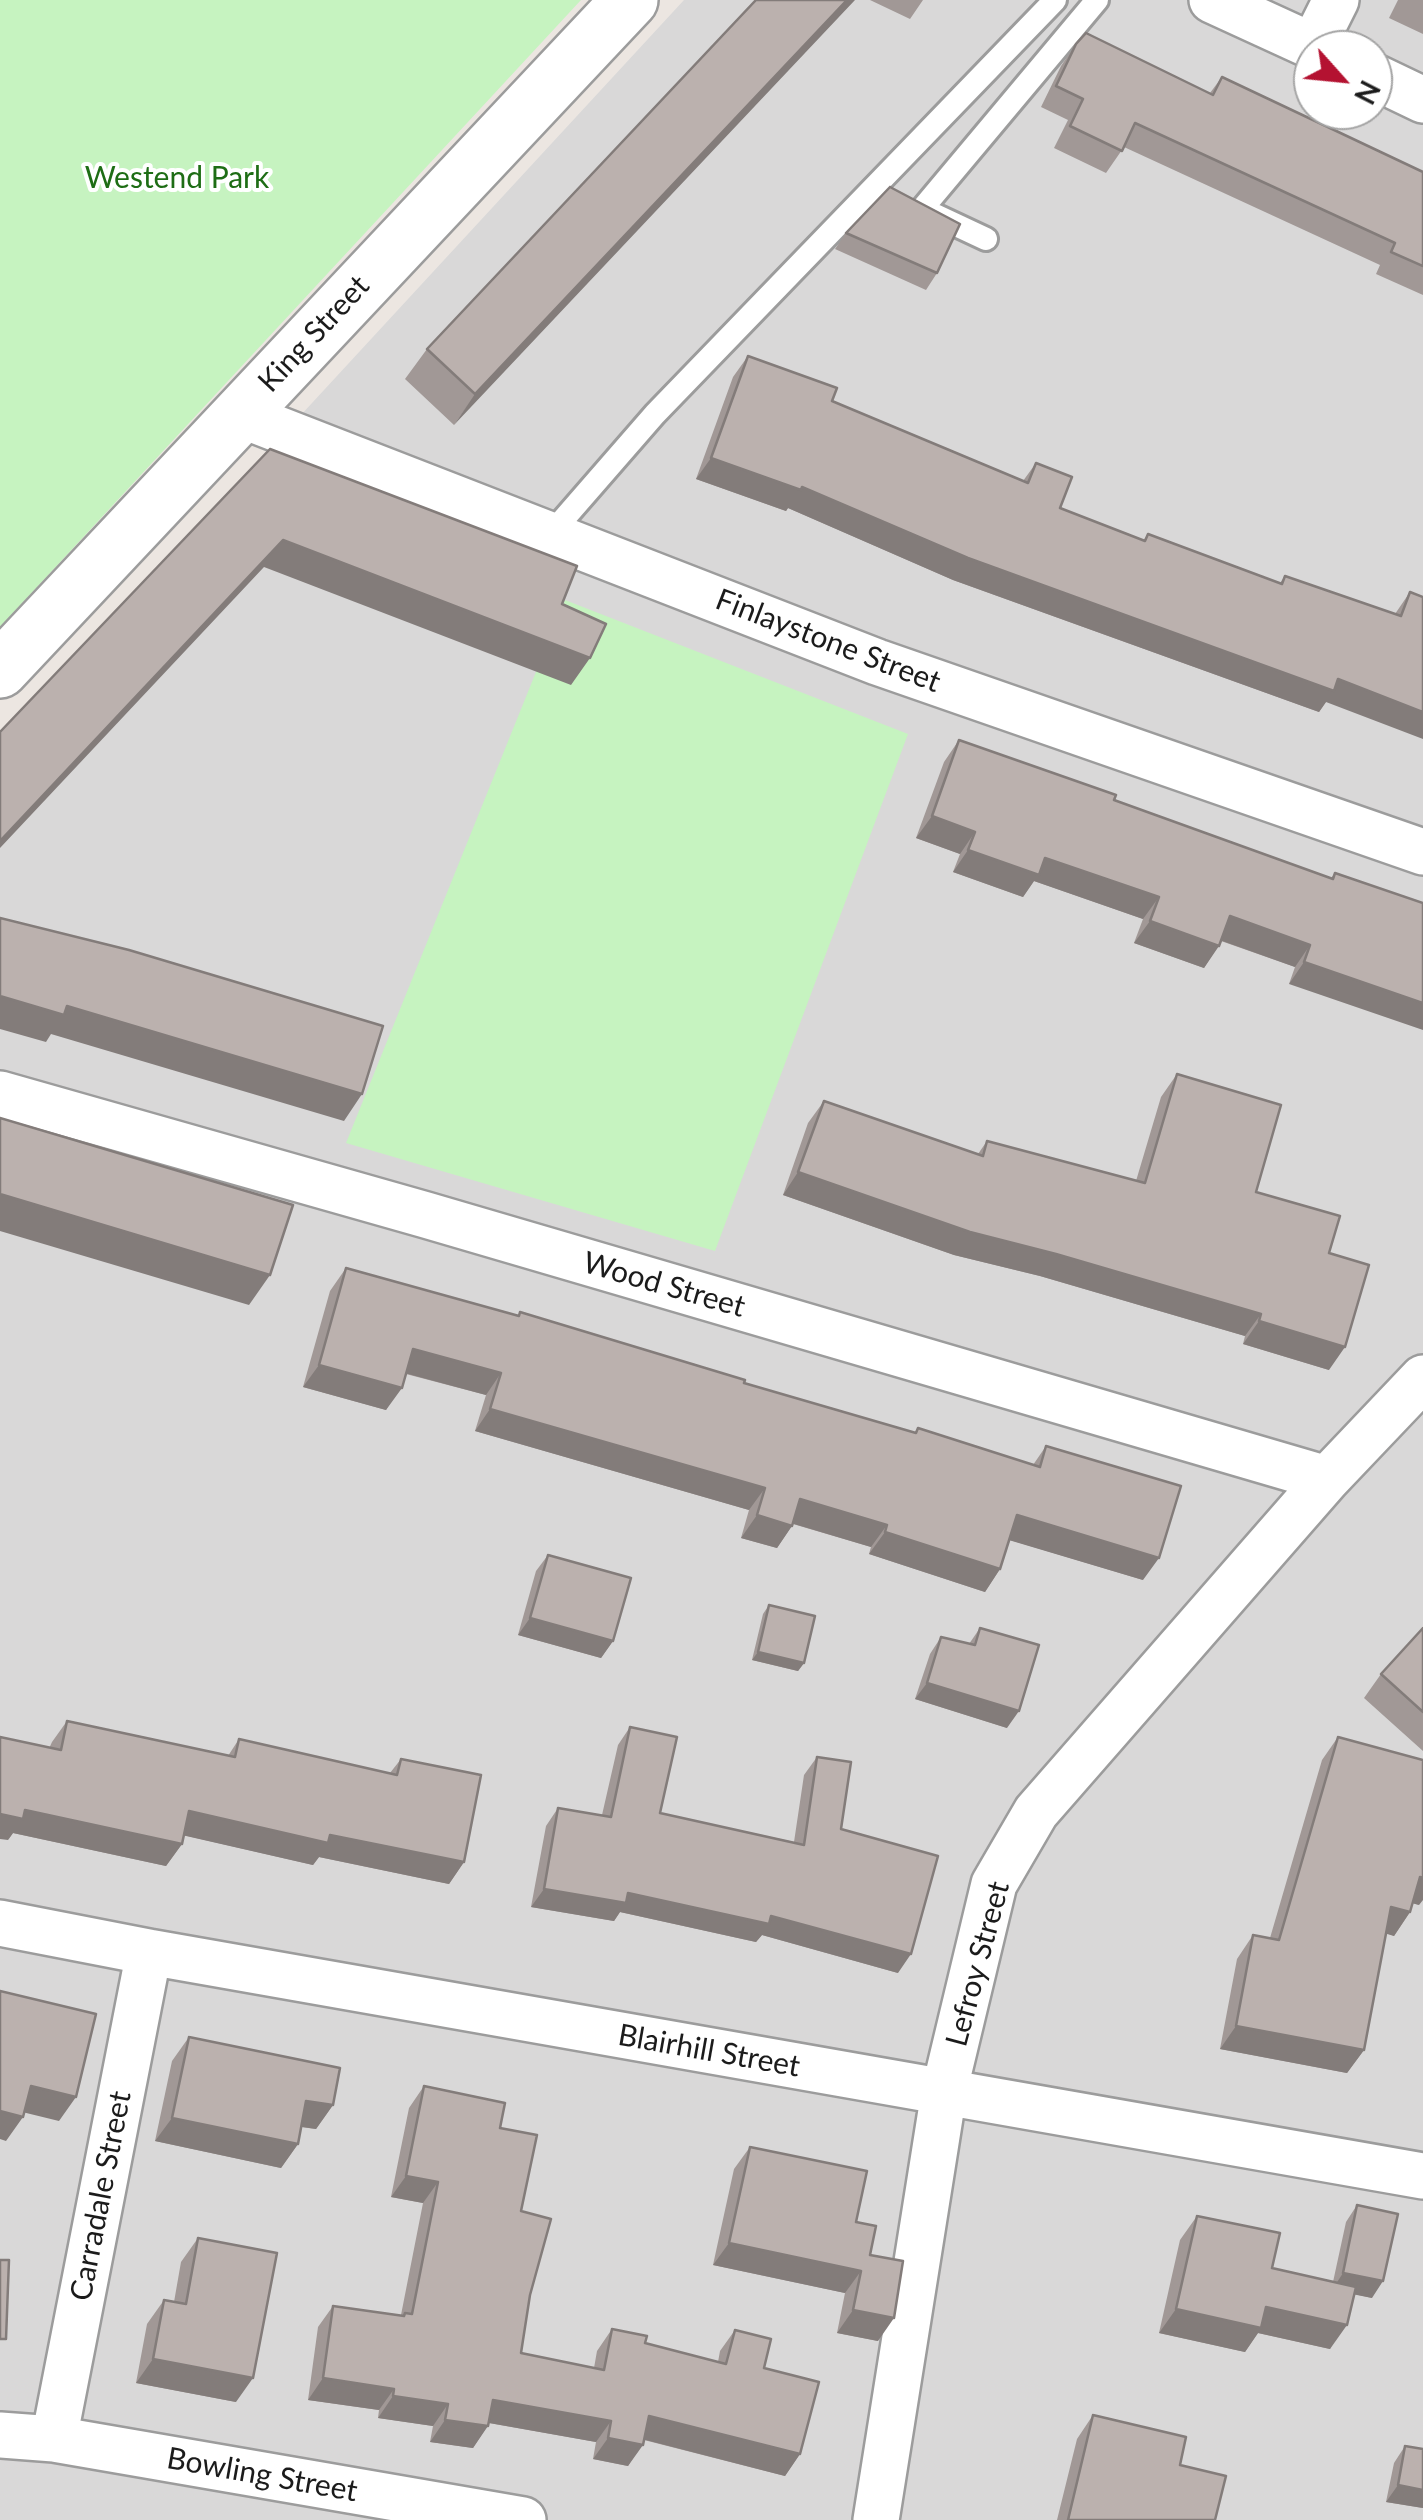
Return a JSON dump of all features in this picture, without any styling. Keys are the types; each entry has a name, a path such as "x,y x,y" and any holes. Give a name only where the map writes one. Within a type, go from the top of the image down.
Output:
{"street":[{"name":"King Street","path":"0,670 630,0"},
{"path":"1212,0 1293,37"},
{"path":"1324,30 1336,0"},
{"path":"1393,86 1423,100"},
{"name":"Finlaystone Street","path":"239,414 877,662 1423,852"},
{"name":"Wood Street","path":"0,1094 426,1214 1327,1479"},
{"name":"Lefroy Street","path":"876,2520 944,2092 994,1884 1036,1812 1327,1479 1423,1378"},
{"name":"Blairhill Street","path":"0,1923 1422,2177"},
{"name":"Carradale Street","path":"54,2439 148,1952"},
{"name":"Bowling Street","path":"0,2436 54,2439 523,2520"}],"lane":[{"path":"548,537 655,414 1055,0"},
{"path":"986,239 922,209 1097,0"}],"shaded area":[{"path":"684,0 1423,0 1423,2520 0,2520 0,741"}],"green space":[{"name":"Westend Park","path":"0,0 581,0 0,627"},
{"path":"565,600 908,734 715,1251 346,1143"}],"building":[{"path":"756,0 847,0 475,394 427,349"},
{"path":"1086,33 1213,95 1222,77 1293,111 1293,130 1334,130 1423,172 1423,266 1391,252 1395,243 1135,123 1122,151 1070,126 1083,99 1056,86 1076,44"},
{"path":"890,187 960,224 937,273 846,233"},
{"path":"748,356 837,388 832,401 1028,483 1036,463 1072,477 1060,508 1145,541 1148,534 1282,584 1285,576 1401,616 1410,592 1423,597 1423,712 1338,679 1334,691 968,558 802,487 801,490 711,458"},
{"path":"270,449 577,566 562,604 606,624 590,658 283,540 0,841 0,732"},
{"path":"959,740 1116,795 1114,800 1333,879 1335,873 1423,903 1423,1003 1304,962 1310,945 1230,916 1219,946 1150,921 1159,897 1045,858 1039,875 968,850 975,832 932,816"},
{"path":"0,918 129,950 383,1026 362,1094 67,1006 64,1015 0,996"},
{"path":"1177,1074 1281,1105 1256,1192 1340,1216 1329,1253 1369,1265 1345,1347 1259,1321 1261,1314 970,1232 798,1172 824,1101 983,1156 987,1141 1145,1183"},
{"path":"0,1118 293,1205 270,1275 0,1194"},
{"path":"346,1268 519,1316 520,1312 745,1380 744,1383 916,1433 918,1428 1040,1467 1046,1446 1181,1486 1159,1558 1017,1515 1000,1569 885,1532 887,1525 800,1499 792,1526 757,1515 765,1488 490,1409 501,1373 413,1349 402,1388 319,1365"},
{"path":"548,1555 631,1578 613,1641 530,1618"},
{"path":"769,1605 815,1616 804,1663 758,1652"},
{"path":"980,1628 1039,1645 1019,1711 927,1683 941,1637 975,1645"},
{"path":"1423,1628 1423,1712 1381,1674"},
{"path":"67,1721 235,1757 239,1739 397,1775 401,1759 481,1775 464,1862 330,1835 328,1843 189,1811 182,1844 25,1810 23,1819 0,1814 0,1737 61,1750"},
{"path":"630,1727 677,1737 660,1813 804,1845 817,1757 851,1762 841,1829 938,1856 911,1954 771,1916 769,1924 628,1893 626,1903 544,1889 558,1808 611,1817"},
{"path":"1338,1737 1423,1760 1423,1878 1420,1877 1410,1912 1391,1907 1364,2050 1236,2026 1253,1935 1279,1940"},
{"path":"0,1991 96,2014 76,2097 31,2086 23,2117 0,2111"},
{"path":"189,2037 340,2068 333,2105 306,2101 298,2144 172,2118"},
{"path":"424,2086 505,2103 500,2128 537,2135 521,2211 551,2219 530,2295 521,2353 604,2370 612,2329 647,2336 645,2343 726,2364 735,2330 771,2339 764,2368 819,2382 800,2454 649,2416 643,2445 608,2438 611,2421 493,2400 488,2426 445,2420 448,2404 393,2396 394,2389 323,2378 333,2306 412,2314 438,2182 406,2176"},
{"path":"750,2147 867,2171 856,2222 876,2226 870,2255 903,2261 894,2318 853,2310 861,2271 729,2243"},
{"path":"1357,2205 1398,2214 1383,2281 1343,2273"},
{"path":"1197,2216 1280,2233 1272,2268 1356,2287 1347,2325 1266,2307 1261,2328 1176,2309"},
{"path":"198,2238 277,2253 253,2378 153,2359 164,2300 186,2304"},
{"path":"0,2260 9,2260 6,2339 0,2339"},
{"path":"1093,2415 1186,2437 1180,2465 1226,2476 1215,2520 1068,2520"},
{"path":"1405,2446 1423,2449 1423,2490 1398,2485"}]}
